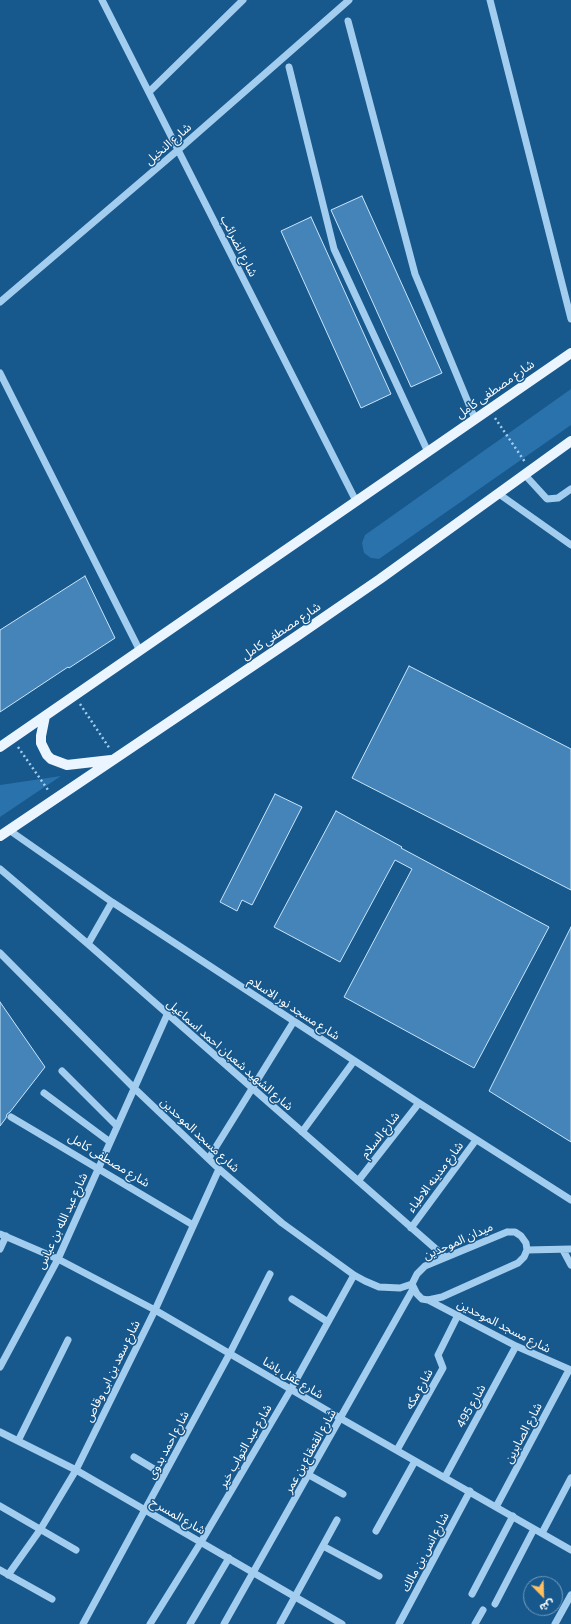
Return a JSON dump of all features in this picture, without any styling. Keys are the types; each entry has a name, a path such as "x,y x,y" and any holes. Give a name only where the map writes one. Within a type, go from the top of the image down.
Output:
{"main road":[{"name":"شارع مصطفى كامل","path":"0,747 571,353"},
{"name":"شارع مصطفى كامل","path":"4,833 297,636 571,442"},
{"path":"45,716 41,743 46,755 51,759 67,765 115,759"}],"street":[{"name":"شارع الضرائب","path":"102,0 356,501"},
{"path":"149,92 243,0"},
{"name":"شارع النخيل","path":"0,302 178,150 349,0"},
{"path":"490,0 571,319"},
{"path":"348,21 415,274 475,419"},
{"path":"289,68 334,249 428,452"},
{"path":"0,373 140,651"},
{"path":"528,473 547,499 558,498 571,489"},
{"path":"499,494 571,545"},
{"name":"شارع مسجد نور الاسلام","path":"4,833 476,1140 571,1200"},
{"name":"شارع الشهيد شعبان احمد اسماعيل","path":"0,869 88,944 445,1258"},
{"path":"88,944 112,902"},
{"name":"شارع مسجد الموحدين","path":"0,953 134,1088 208,1158 282,1223 354,1275 379,1287 400,1288 413,1286"},
{"name":"شارع عبد الله بن عباس","path":"0,1367 58,1259 167,1015"},
{"path":"208,1158 294,1021"},
{"path":"302,1132 354,1061"},
{"path":"62,1071 117,1126"},
{"path":"44,1093 110,1142"},
{"name":"شارع السلام","path":"358,1181 419,1103"},
{"name":"شارع مصطفى كامل","path":"11,1117 194,1225"},
{"name":"شارع مدينه الاطباء","path":"411,1228 476,1140"},
{"name":"شارع سعد بن ابى وقاص","path":"8,1575 40,1530 76,1470 155,1310 220,1168"},
{"name":"ميدان الموحدين","path":"413,1286 417,1274 425,1266 507,1232 515,1232 521,1236 526,1243 526,1250"},
{"path":"0,1248 3,1235"},
{"name":"شارع عقل باشا","path":"3,1235 58,1259 155,1310 571,1550"},
{"path":"413,1286 417,1294 422,1299 428,1300 442,1297 518,1262 524,1258 526,1250 571,1249"},
{"path":"563,1250 571,1265"},
{"name":"شارع احمد بدوى","path":"83,1624 230,1353 270,1274"},
{"name":"شارع عبد التواب خير","path":"150,1624 201,1542 291,1389 354,1275"},
{"name":"شارع القعقاع بن عمر","path":"224,1624 309,1475 413,1286"},
{"path":"292,1299 328,1322"},
{"name":"شارع مسجد الموحدين","path":"428,1300 516,1346 570,1370"},
{"name":"شارع مكه","path":"397,1450 443,1368 438,1355 458,1315"},
{"path":"18,1441 68,1340"},
{"name":"شارع 495","path":"445,1477 516,1346"},
{"name":"شارع الصابرين","path":"496,1507 570,1370"},
{"name":"شارع المسرح","path":"0,1432 76,1470 295,1597 332,1622 342,1624"},
{"path":"134,1457 164,1475"},
{"path":"376,1531 415,1460"},
{"path":"309,1475 343,1494"},
{"path":"542,1533 571,1478"},
{"name":"شارع انس بن مالك","path":"399,1624 470,1491"},
{"path":"0,1506 76,1550"},
{"path":"472,1594 513,1516"},
{"path":"280,1624 337,1520"},
{"path":"495,1604 534,1529"},
{"path":"323,1546 379,1576"},
{"path":"190,1624 229,1558"},
{"path":"0,1570 52,1599"},
{"path":"555,1624 571,1595"},
{"path":"475,1624 483,1610"}],"path":[{"path":"489,409 528,473"},
{"path":"74,696 115,759"},
{"path":"13,738 54,799"}],"shaded area":[{"path":"571,389 571,425 379,559 371,558 364,553 362,543 365,535"},
{"path":"61,776 0,817 0,785"}],"building":[{"path":"362,196 442,373 411,387 331,210"},
{"path":"311,217 391,394 361,408 281,231"},
{"path":"85,576 115,638 0,712 0,630"},
{"path":"409,666 571,749 571,890 352,778"},
{"path":"275,794 302,807 252,905 242,900 237,911 220,902"},
{"path":"336,811 402,847 401,848 549,927 474,1068 344,997 412,869 395,860 340,962 274,927"},
{"path":"571,927 571,1142 489,1091"},
{"path":"0,1002 45,1067 7,1114 0,1126"}]}
